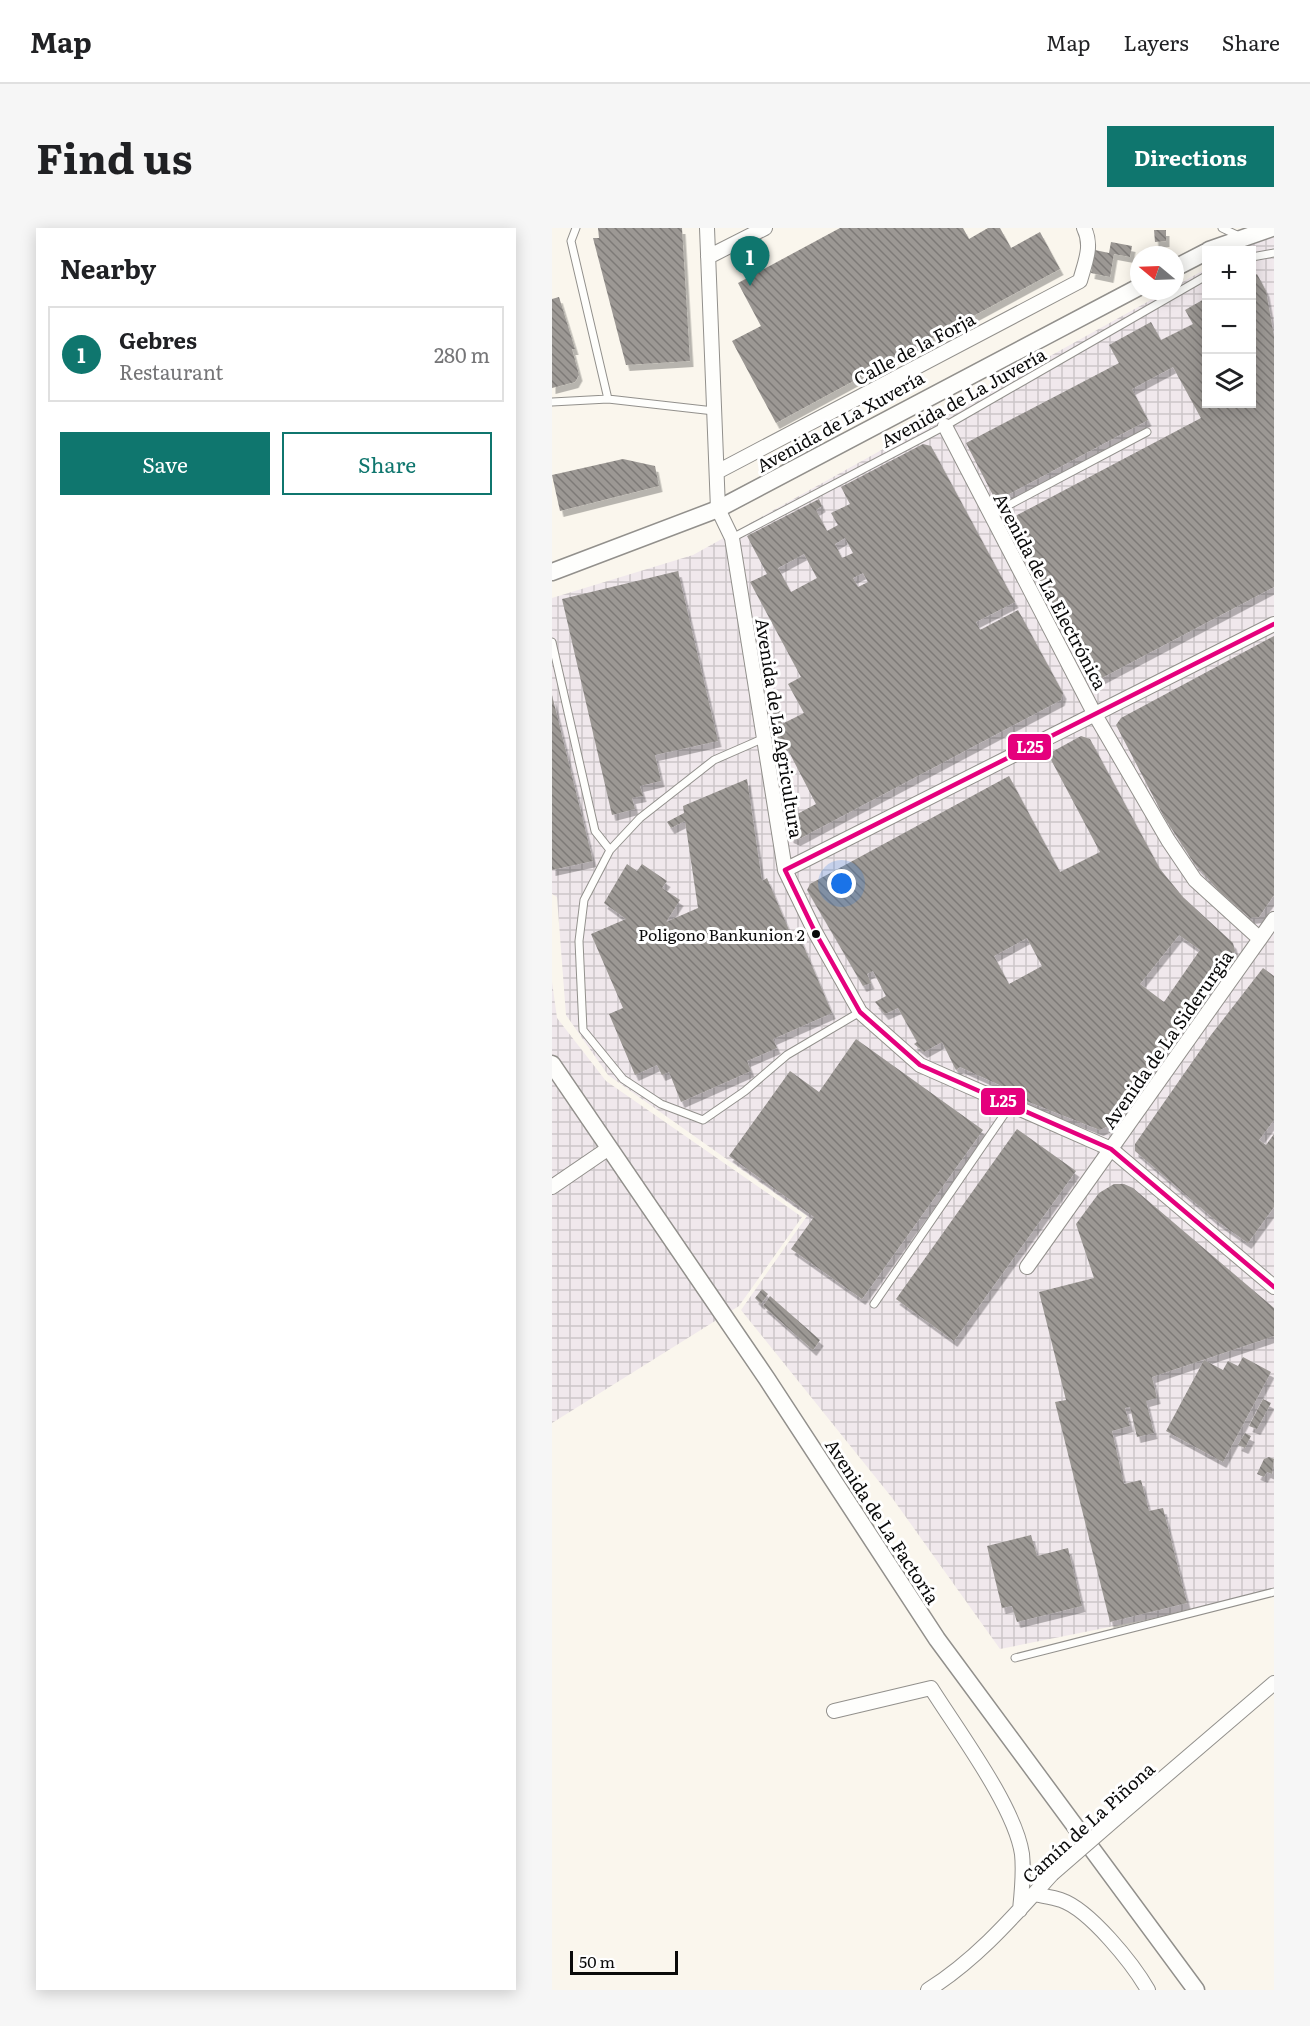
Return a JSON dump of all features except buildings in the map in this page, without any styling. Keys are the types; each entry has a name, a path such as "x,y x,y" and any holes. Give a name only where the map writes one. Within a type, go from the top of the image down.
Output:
{"street":[{"path":"707,228 718,509"},
{"path":"708,257 765,228"},
{"name":"Calle de la Forja","path":"717,472 1080,280 1088,255 1089,238 1084,228"},
{"path":"1219,246 1240,237 1272,228"},
{"path":"1184,263 1202,254"},
{"name":"Avenida de La Xuvería","path":"552,572 718,509 1130,292"},
{"name":"Avenida de La Electrónica","path":"945,426 1094,713 1168,840 1195,880 1260,939"},
{"name":"Avenida de La Agricultura","path":"718,509 732,538 762,740 785,870 860,1012 920,1065 1111,1149 1274,1287"},
{"path":"785,870 1274,624"},
{"name":"Avenida de La Siderurgia","path":"1027,1267 1274,919"},
{"name":"Avenida de La Factoría","path":"552,1064 767,1379 937,1639 1196,1990"},
{"path":"552,1187 609,1148"},
{"name":"Camín de La Piñona","path":"928,1990 959,1970 1020,1910 1052,1874 1274,1683"},
{"path":"834,1712 932,1688 1013,1820 1022,1853 1020,1910"},
{"path":"1034,1894 1062,1900 1083,1912 1140,1975 1148,1990"}],"lane":[{"path":"576,228 571,241 608,399"},
{"path":"1222,228 1240,237"},
{"path":"1256,256 1274,253"},
{"name":"Avenida de La Juvería","path":"732,538 945,426 1202,278"},
{"path":"552,402 608,399 714,411"},
{"path":"990,515 1147,432"},
{"path":"552,642 594,831 610,850"},
{"path":"762,740 714,760 640,818 610,850 584,900 579,941 583,1030 623,1079 661,1104 703,1120 745,1091 787,1055 860,1012"},
{"path":"874,1304 1010,1106"},
{"path":"1014,1658 1274,1592"}],"shaded area":[{"path":"1274,232 1274,1594 1000,1649 893,1499 741,1310 807,1216 608,1075 566,1015 557,897 552,894 552,598 693,555 1151,300 1184,300 1184,281 1202,271 1202,408 1256,408 1256,246 1247,246"},
{"path":"552,982 557,1018 606,1081 802,1217 739,1306 552,1423"}],"transit line":[{"name":"L25","path":"785,870 1274,624"},
{"name":"L25","path":"785,870 815,932 860,1012 920,1065 1111,1149 1274,1287"}],"place":[{"name":"Gebres","path":"750,286"},
{"name":"Poligono Bankunion 2","path":"816,934"}]}
